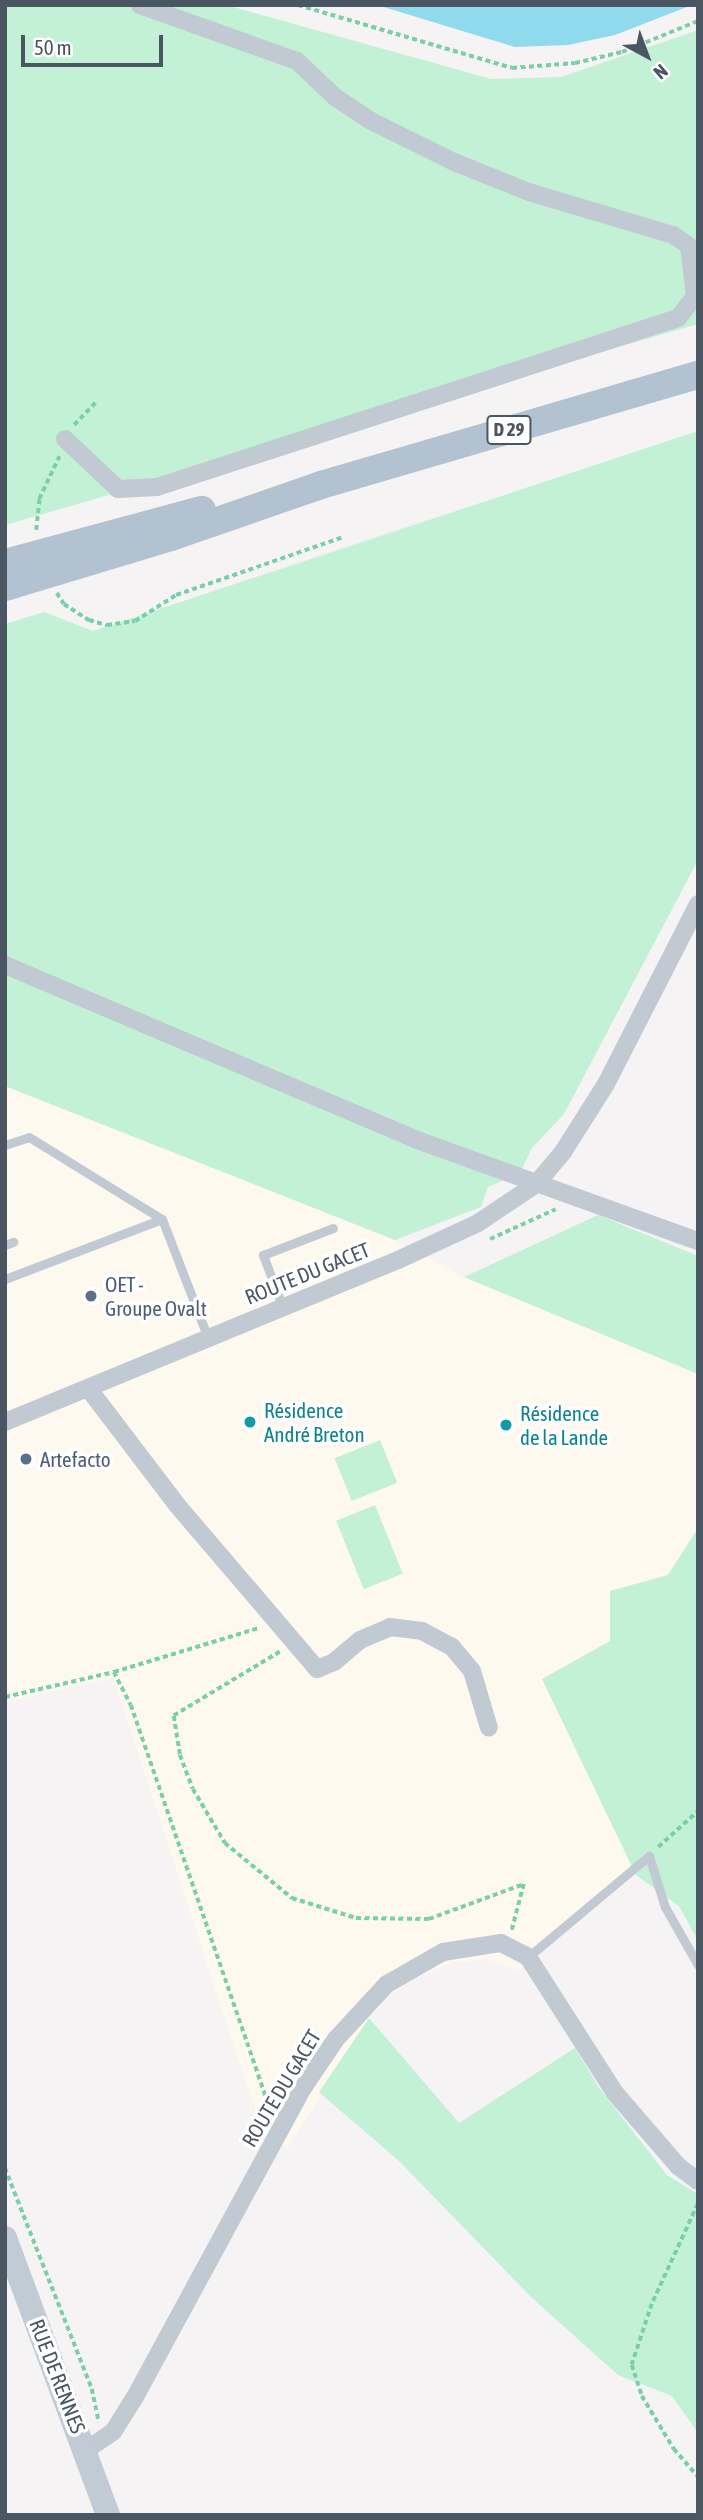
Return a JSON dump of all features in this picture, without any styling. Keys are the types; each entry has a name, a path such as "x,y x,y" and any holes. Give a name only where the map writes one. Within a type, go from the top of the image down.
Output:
{"main road":[{"name":"D 29","path":"5,587 171,537 321,485 698,375"},
{"name":"D 29","path":"5,563 168,518 321,485"},
{"name":"RUE DE RENNES","path":"5,2238 95,2445 108,2515"}],"street":[{"path":"65,439 118,489 157,487 678,318 695,296 689,246 673,234 529,192 454,162 371,121 335,97 297,61 140,5"},
{"name":"ROUTE DU GACET","path":"5,1422 283,1308 478,1223 536,1184 563,1152 606,1084 698,904"},
{"path":"5,965 417,1140 506,1169 536,1184 581,1196 698,1241"},
{"path":"88,1388 177,1505 317,1669 334,1662 360,1640 390,1627 422,1632 452,1647 472,1671 489,1728"},
{"path":"507,1945 528,1957 615,2092 678,2166 698,2181"},
{"name":"ROUTE DU GACET","path":"95,2445 135,2397 279,2134 336,2039 387,1984 443,1952 507,1945"}],"lane":[{"path":"5,1145 29,1137 162,1219 208,1338"},
{"path":"5,1279 162,1219"},
{"path":"283,1308 263,1255 332,1228"},
{"path":"528,1957 649,1856 665,1907 698,1965"}],"path":[{"path":"298,5 512,68 575,63 622,52 698,21"},
{"path":"36,530 39,499 65,439 97,401"},
{"path":"52,585 64,604 89,620 107,625 126,622 176,595 341,538"},
{"path":"5,1697 285,1634"},
{"path":"285,1634 174,1716 180,1755 192,1789 225,1843 248,1867 292,1898 356,1918 429,1919 524,1884 507,1945"},
{"path":"114,1672 131,1705 279,2134"},
{"path":"649,1856 698,1811"},
{"path":"5,2168 92,2389 95,2445"},
{"path":"698,2204 652,2304 632,2365 642,2396 674,2449 698,2477"}],"shaded area":[{"path":"5,1086 394,1240 464,1277 698,1374 698,1528 668,1575 610,1591 610,1641 543,1679 636,1875 520,1970 487,1959 450,1963 401,1985 369,2018 288,2148 263,2133 113,1678 5,1702"}],"green space":[{"path":"5,5 226,5 491,79 561,77 698,30 698,324 5,525"},
{"path":"698,431 698,860 564,1114 532,1148 520,1173 488,1187 481,1207 395,1240 5,1086 5,624 44,612 93,631"},
{"path":"598,1215 698,1256 698,1374 464,1277"},
{"path":"380,1440 397,1483 352,1501 335,1458"},
{"path":"375,1505 403,1574 364,1589 336,1521"},
{"path":"698,1528 698,1941 679,1906 636,1875 542,1679 610,1641 610,1591 668,1575"},
{"path":"369,2018 459,2123 575,2048 599,2088 667,2175 698,2194 698,2433 672,2396 618,2375 531,2297 399,2161 319,2092"}],"water":[{"path":"377,5 692,5 615,35 568,45 515,47"}],"place":[{"name":"OET - Groupe Ovalt","path":"91,1296"},
{"name":"Résidence André Breton","path":"250,1422"},
{"name":"Résidence de la Lande","path":"506,1425"},
{"name":"Artefacto","path":"26,1459"}]}
